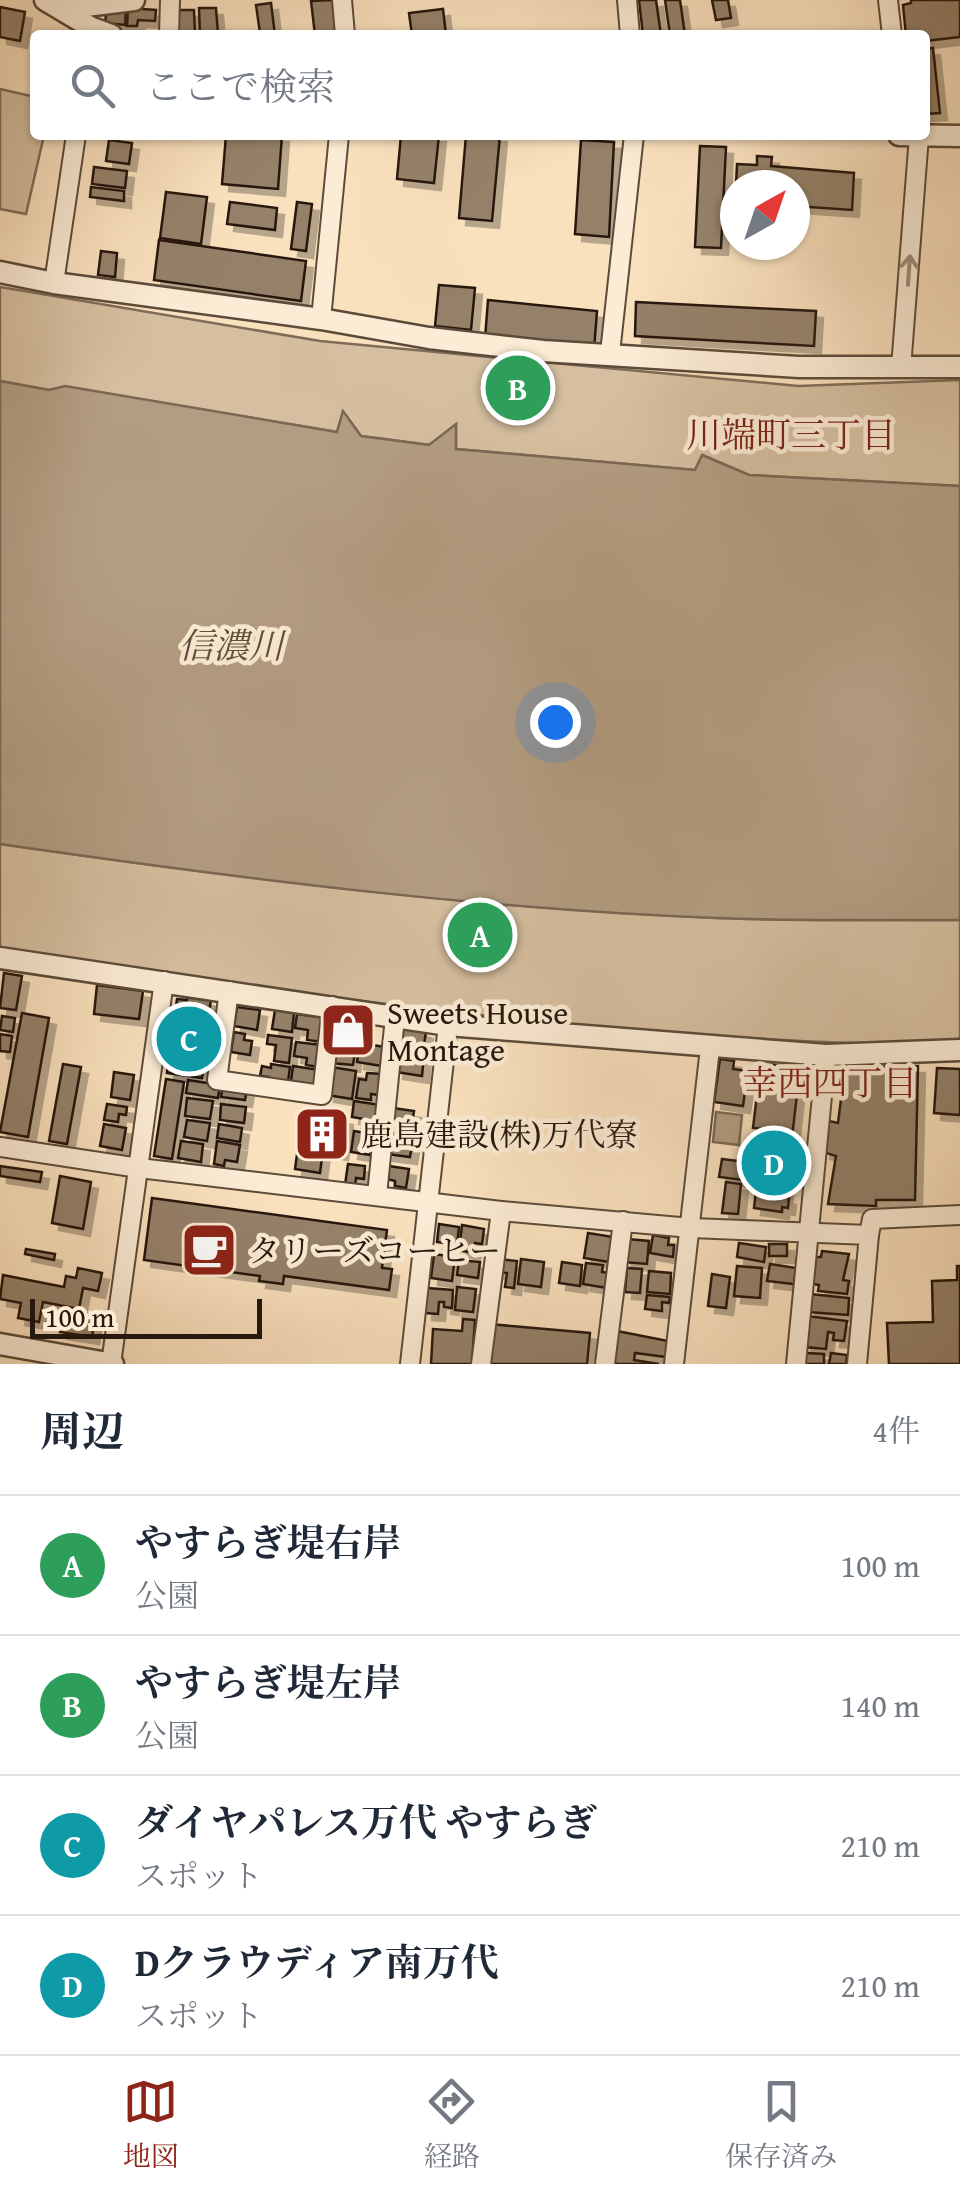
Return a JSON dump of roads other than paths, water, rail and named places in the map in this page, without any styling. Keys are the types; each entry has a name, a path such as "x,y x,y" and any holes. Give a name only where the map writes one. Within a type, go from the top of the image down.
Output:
{"street":[{"path":"54,4 134,0"},
{"path":"169,30 170,0"},
{"path":"342,0 345,30"},
{"path":"627,0 630,30"},
{"path":"888,0 891,30"},
{"path":"54,4 93,30"},
{"path":"930,136 960,136"},
{"path":"54,283 75,140"},
{"path":"321,319 339,140"},
{"path":"610,353 633,140"},
{"path":"902,368 918,140"},
{"path":"0,272 429,338 543,351 672,360 960,367"},
{"path":"0,958 448,1024 826,1055 960,1050"},
{"path":"0,1344 111,1364 164,980"},
{"path":"230,991 217,1080 322,1095 332,1006"},
{"path":"377,1195 395,1016"},
{"path":"410,1364 448,1024"},
{"path":"674,1364 710,1048"},
{"path":"796,1364 826,1055"},
{"path":"0,1148 501,1211 691,1228 869,1235"},
{"path":"481,1364 501,1211"},
{"path":"856,1364 872,1219 960,1216"},
{"path":"605,1364 623,1222"}],"water":[{"name":"信濃川","path":"0,381 49,390 65,386 337,432 343,411 361,436 429,445 456,424 456,449 695,470 702,455 749,475 960,486 960,920 747,919 447,900 0,844"},
{"path":"716,1112 742,1115 739,1145 713,1142"}],"place":[{"name":"やすらぎ堤左岸","path":"518,388"},
{"name":"やすらぎ堤右岸","path":"480,935"},
{"name":"Sweets House Montage","path":"348,1030"},
{"name":"ダイヤパレス万代 やすらぎ","path":"189,1039"},
{"name":"鹿島建設(株)万代寮","path":"322,1134"},
{"name":"Dクラウディア南万代","path":"774,1163"},
{"name":"タリーズコーヒー","path":"209,1250"}],"district":[{"name":"川端町三丁目","path":"791,434"},
{"name":"幸西四丁目","path":"830,1082"}]}
